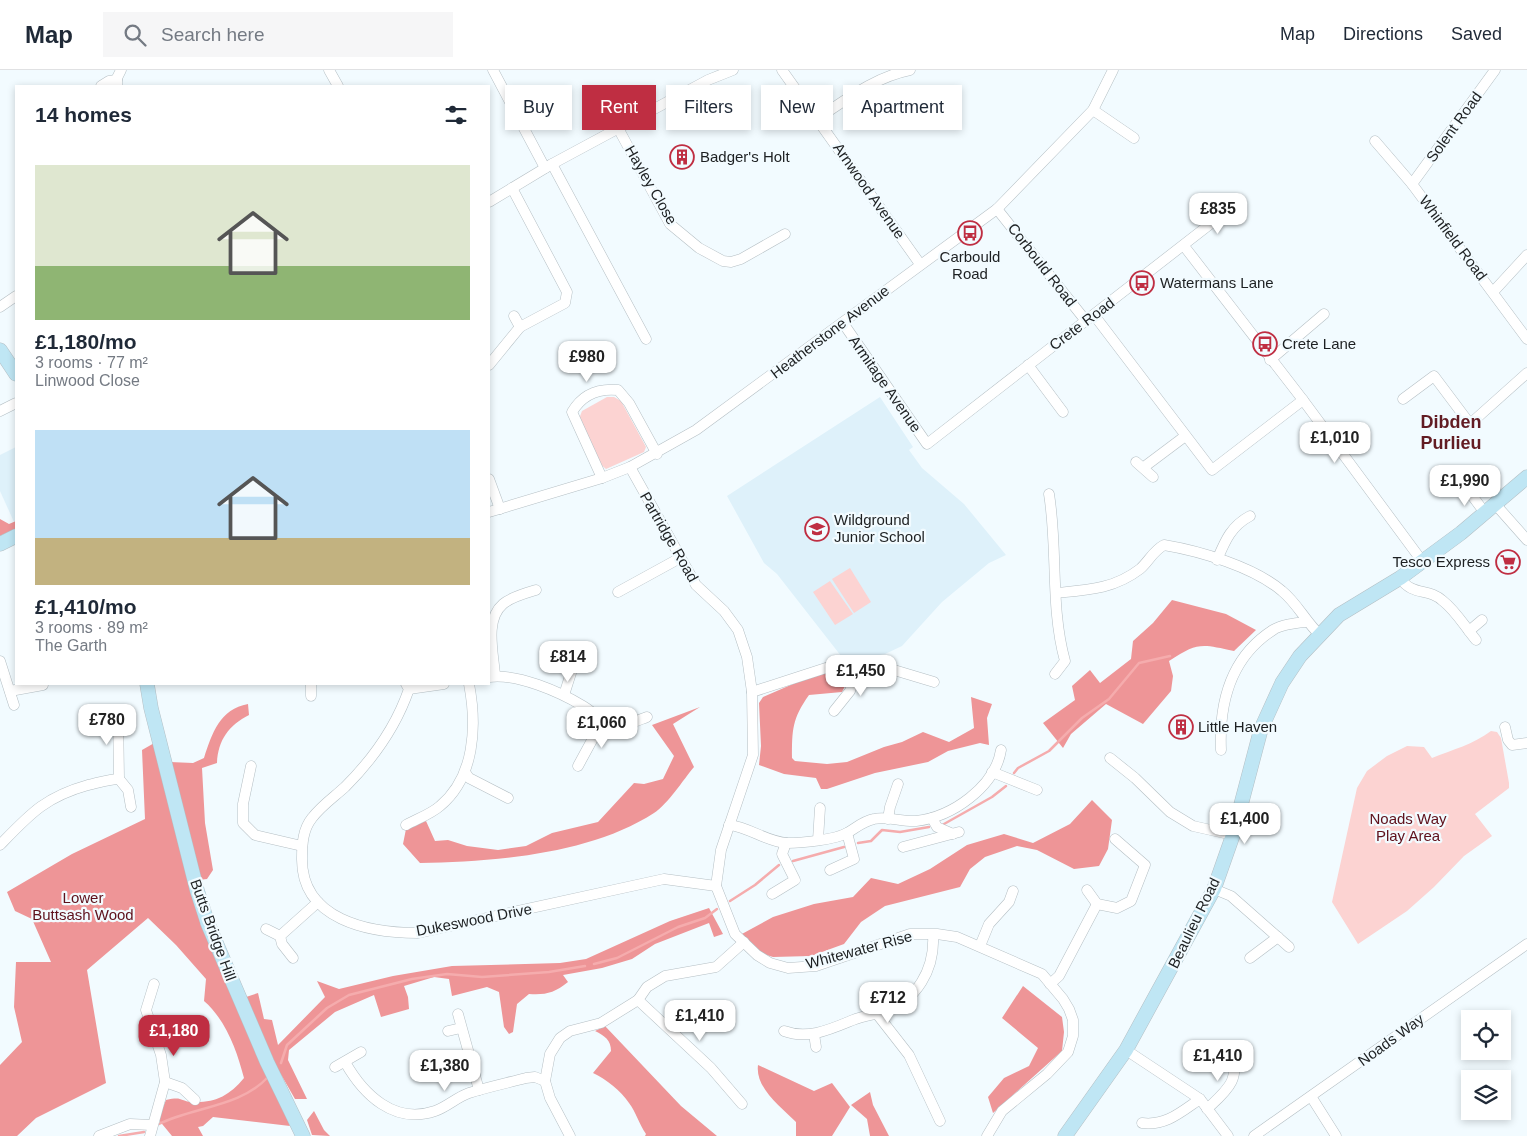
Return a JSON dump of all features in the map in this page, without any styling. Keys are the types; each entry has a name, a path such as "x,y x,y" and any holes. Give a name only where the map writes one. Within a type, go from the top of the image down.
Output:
{"street":[{"path":"103,85 109,81 117,83 122,70"},
{"path":"329,70 337,85"},
{"path":"493,70 646,339"},
{"path":"656,108 731,70"},
{"name":"Arnwood Avenue","path":"782,70 793,85"},
{"path":"833,108 868,85 897,73 910,70"},
{"name":"Heatherstone Avenue","path":"490,512 602,478 630,467 657,454 696,430 843,323 920,264 998,209 1093,110 1113,70"},
{"name":"Solent Road","path":"1412,184 1495,70"},
{"path":"1093,110 1134,138"},
{"path":"490,201 614,130"},
{"name":"Hayley Close","path":"619,130 670,224 699,248 723,261 731,262 741,259 785,234"},
{"name":"Arnwood Avenue","path":"825,130 920,264"},
{"name":"Whinfield Road","path":"1375,141 1412,184 1527,339"},
{"path":"490,364 494,362 520,327 565,302 566,292 512,188"},
{"name":"Crete Road","path":"927,444 1236,204"},
{"name":"Corbould Road","path":"998,209 1090,318"},
{"path":"1184,246 1422,561"},
{"path":"1493,292 1527,255"},
{"path":"0,307 15,297"},
{"path":"1270,360 1324,314"},
{"path":"514,316 520,327"},
{"path":"1090,318 1212,470 1302,400"},
{"name":"Armitage Avenue","path":"843,323 927,444"},
{"path":"0,350 15,372"},
{"path":"1028,365 1063,412"},
{"path":"1403,399 1434,376 1470,424 1527,373"},
{"path":"602,478 572,412 579,400 604,389 618,390 629,403 657,454"},
{"path":"0,411 15,404"},
{"path":"1153,477 1140,465 1184,437"},
{"name":"Partridge Road","path":"630,467 696,585 724,611 738,630 747,657 752,692 753,755 721,850 716,886"},
{"name":"Beaulieu Road","path":"1065,1136 1126,1050 1214,889 1233,835 1261,730 1282,683 1300,656 1339,615 1400,578 1490,509 1527,477"},
{"path":"490,482 500,508"},
{"path":"1465,486 1527,540"},
{"path":"1049,494 1056,549 1056,593 1065,661 1055,674"},
{"path":"1217,560 1228,535 1238,522 1250,516"},
{"path":"0,544 15,536"},
{"path":"1056,593 1092,591 1112,585 1142,567 1154,551 1164,545 1217,560 1262,578 1283,592 1320,635"},
{"path":"618,592 680,558"},
{"path":"1400,578 1406,586 1413,590 1426,592 1443,600 1476,640"},
{"path":"536,590 503,604 494,616 491,632 492,677 516,680 564,695 603,720 614,724 626,724 646,717"},
{"path":"1468,631 1482,620"},
{"path":"1220,750 1224,695 1245,657 1274,630 1307,622"},
{"path":"564,695 571,673 573,657 589,653"},
{"path":"0,661 14,705"},
{"path":"752,692 774,686 802,674 829,667 884,667 934,682"},
{"path":"834,711 850,691 858,667"},
{"path":"10,691 43,685"},
{"name":"Butts Bridge Hill","path":"147,685 151,708 197,890 208,924 267,1062 303,1136"},
{"path":"311,685 311,696"},
{"path":"408,687 432,685"},
{"path":"406,825 439,807 462,782 473,731 469,685"},
{"name":"Dukeswood Drive","path":"408,687 401,712 390,732 358,774 311,818 305,830 302,846 302,870 308,889 318,902 339,917 359,927 386,932 418,932 664,879 716,886"},
{"path":"118,712 119,779 128,790 131,807"},
{"path":"578,766 603,720"},
{"path":"1505,727 1508,740 1512,745 1527,743"},
{"path":"729,825 740,826 786,843 818,840 847,833 857,825 874,818 914,821 932,818 969,798 982,786 1000,759 1001,750"},
{"path":"1110,758 1135,778 1170,812 1194,826 1233,835"},
{"path":"251,766 243,804 243,823 255,834 302,846"},
{"path":"465,772 468,778 508,798"},
{"path":"992,772 1037,790"},
{"path":"0,845 29,815 49,799 72,790 119,779"},
{"path":"888,819 891,801 898,784"},
{"path":"818,840 820,808"},
{"path":"903,847 956,833 937,827 932,818"},
{"path":"830,870 854,859 847,833"},
{"path":"1087,890 1097,904 1118,908 1128,903 1144,868 1144,862 1115,839"},
{"path":"772,894 796,880 782,854 786,843"},
{"name":"Whitewater Rise","path":"716,886 735,934 757,955 770,963 788,968 816,966 910,934 957,937 1042,974 1063,999 1073,1020 1073,1036 1068,1052 1047,1074 1002,1111 987,1136"},
{"path":"1214,889 1231,896 1289,947"},
{"path":"980,946 990,924 1009,902 1014,890"},
{"path":"280,936 318,902"},
{"path":"1050,984 1059,976 1097,904"},
{"path":"266,929 280,936 282,944 293,958"},
{"path":"784,1031 814,1034 877,1014 911,995 925,979 932,948 932,935"},
{"path":"1250,958 1278,937"},
{"path":"570,1136 550,1098 545,1081 550,1054 560,1038 570,1031 599,1024 638,1000 647,987 665,976 711,969 720,965 744,942"},
{"name":"Noads Way","path":"1254,1136 1312,1098 1527,944"},
{"path":"150,1136 165,1082 161,1055 146,1010 153,984"},
{"path":"638,1000 711,1068 742,1104"},
{"path":"458,1014 479,1090"},
{"path":"877,1014 909,1055 940,1121"},
{"path":"448,1031 461,1028"},
{"path":"814,1034 816,1047"},
{"path":"1126,1050 1200,1099 1228,1136"},
{"path":"1207,1109 1231,1086 1234,1060 1229,1051"},
{"path":"335,1067 361,1052"},
{"path":"345,1062 366,1094 395,1111 419,1113 434,1111 464,1095 479,1090 530,1078 545,1081"},
{"path":"165,1082 182,1088 195,1100"},
{"path":"1312,1098 1336,1136"},
{"path":"1142,1123 1152,1124 1170,1119 1200,1099"},
{"path":"99,1136 130,1124 152,1125"}],"shaded area":[{"name":"Wildground Junior School","path":"880,397 913,447 909,450 922,468 964,504 1006,555 989,563 942,602 902,646 885,654 845,661 777,574 764,563 727,496"},
{"path":"15,448 14,522 0,491 0,455"}],"green space":[{"path":"607,397 614,397 621,401 646,447 644,452 606,469 599,463 579,419 582,411"},
{"path":"0,519 9,524 15,521 15,529 0,536"},
{"path":"850,568 871,602 854,613 832,579"},
{"path":"830,581 853,614 835,625 813,592"},
{"path":"1172,600 1226,614 1256,630 1234,651 1200,646 1187,650 1169,661 1173,676 1171,691 1143,724 1106,704 1071,734 1063,748 1043,723 1075,700 1072,686 1090,670 1100,683 1131,659 1133,641 1153,623"},
{"path":"829,672 843,676 846,684 842,692 809,695 803,703 796,718 793,732 792,758 795,761 827,764 847,762 902,742 923,732 949,742 974,728 971,697 992,704 987,718 989,745 980,743 948,751 928,762 875,773 827,789 821,789 816,778 784,774 759,765 761,746 759,703 763,697 816,674"},
{"path":"248,704 249,715 236,723 222,740 217,763 202,768 205,823 213,870 207,879 199,880 170,762 193,763 204,758 218,724 230,711"},
{"path":"700,707 673,724 694,767 659,809 629,827 572,847 510,858 479,861 420,863 403,844 406,829 426,821 435,841 448,840 467,846 498,850 526,846 552,833 598,822 634,783 644,784 663,779 674,756 652,725"},
{"name":"Noads Way Play Area","path":"1491,731 1497,732 1501,738 1509,783 1509,788 1475,814 1492,836 1464,856 1407,911 1358,944 1332,902 1357,788 1367,771 1387,756 1407,746 1424,747 1432,758 1470,743"},
{"name":"Lower Buttsash Wood","path":"156,742 201,926 210,942 290,1126 213,1117 203,1126 198,1127 203,1136 172,1136 158,1119 166,1100 178,1099 200,1102 215,1100 227,1094 244,1078 230,1036 219,1017 204,1001 206,979 176,945 148,918 87,970 106,1083 36,1118 17,1136 0,1136 0,1065 22,1042 14,1007 16,962 51,962 32,919 15,911 7,892 72,854 145,819 142,750"},
{"path":"1092,800 1112,820 1108,849 1099,866 1074,869 1037,850 1017,846 985,857 970,869 960,887 885,906 861,922 844,944 811,956 773,957 751,950 740,935 773,917 814,904 853,897 871,878 898,884 930,869 967,845 1004,834 1033,843 1070,824"},
{"path":"709,908 723,934 714,937 709,923 655,944 632,959 602,968 563,975 568,982 558,989 545,994 529,994 517,1004 513,1032 509,1034 504,1027 499,992 487,987 452,996 449,979 434,977 404,986 408,997 409,1009 381,1017 374,995 335,1012 289,1050 288,1060 307,1099 295,1099 275,1064 246,997 258,993 264,1019 272,1020 278,1045 325,997 317,981 339,989 393,976 452,966 560,963 586,959 670,921"},
{"path":"1023,986 1062,1017 1064,1032 1062,1051 993,1113 988,1097 1004,1078 1029,1066 1038,1048 1002,1018"},
{"path":"605,1026 681,1106 717,1136 645,1136 646,1134 634,1110 622,1094 593,1073 611,1051 607,1039 595,1031"},
{"path":"758,1065 814,1091 832,1083 850,1107 832,1136 796,1136 796,1122 765,1089 758,1073"},
{"path":"870,1092 873,1105 889,1136 870,1136 867,1119 851,1105"},
{"path":"314,1111 324,1130 330,1136 312,1135 307,1120"}],"waterway":[{"path":"1014,773 1018,768 1049,751 1082,718 1109,699 1139,663 1170,656"},
{"path":"944,824 992,797 1006,786"},
{"path":"858,843 871,841 882,830 900,832 929,827"},
{"path":"793,861 844,847"},
{"path":"730,901 755,885 779,865"},
{"path":"594,964 617,958 678,927 705,918 717,909"},
{"path":"281,1063 287,1045 327,1008 349,995 412,979 447,974 482,977 549,972 585,966"},
{"path":"159,1124 172,1118 231,1101 257,1087 268,1077"},
{"path":"119,1136 144,1132"}],"place":[{"name":"Badger's Holt","path":"682,157"},
{"name":"Carbould Road","path":"970,233"},
{"name":"Watermans Lane","path":"1142,283"},
{"name":"Crete Lane","path":"1265,344"},
{"name":"Wildground Junior School","path":"817,529"},
{"name":"Tesco Express","path":"1508,562"},
{"name":"Little Haven","path":"1181,727"}],"district":[{"name":"Dibden Purlieu","path":"1451,432"}]}
